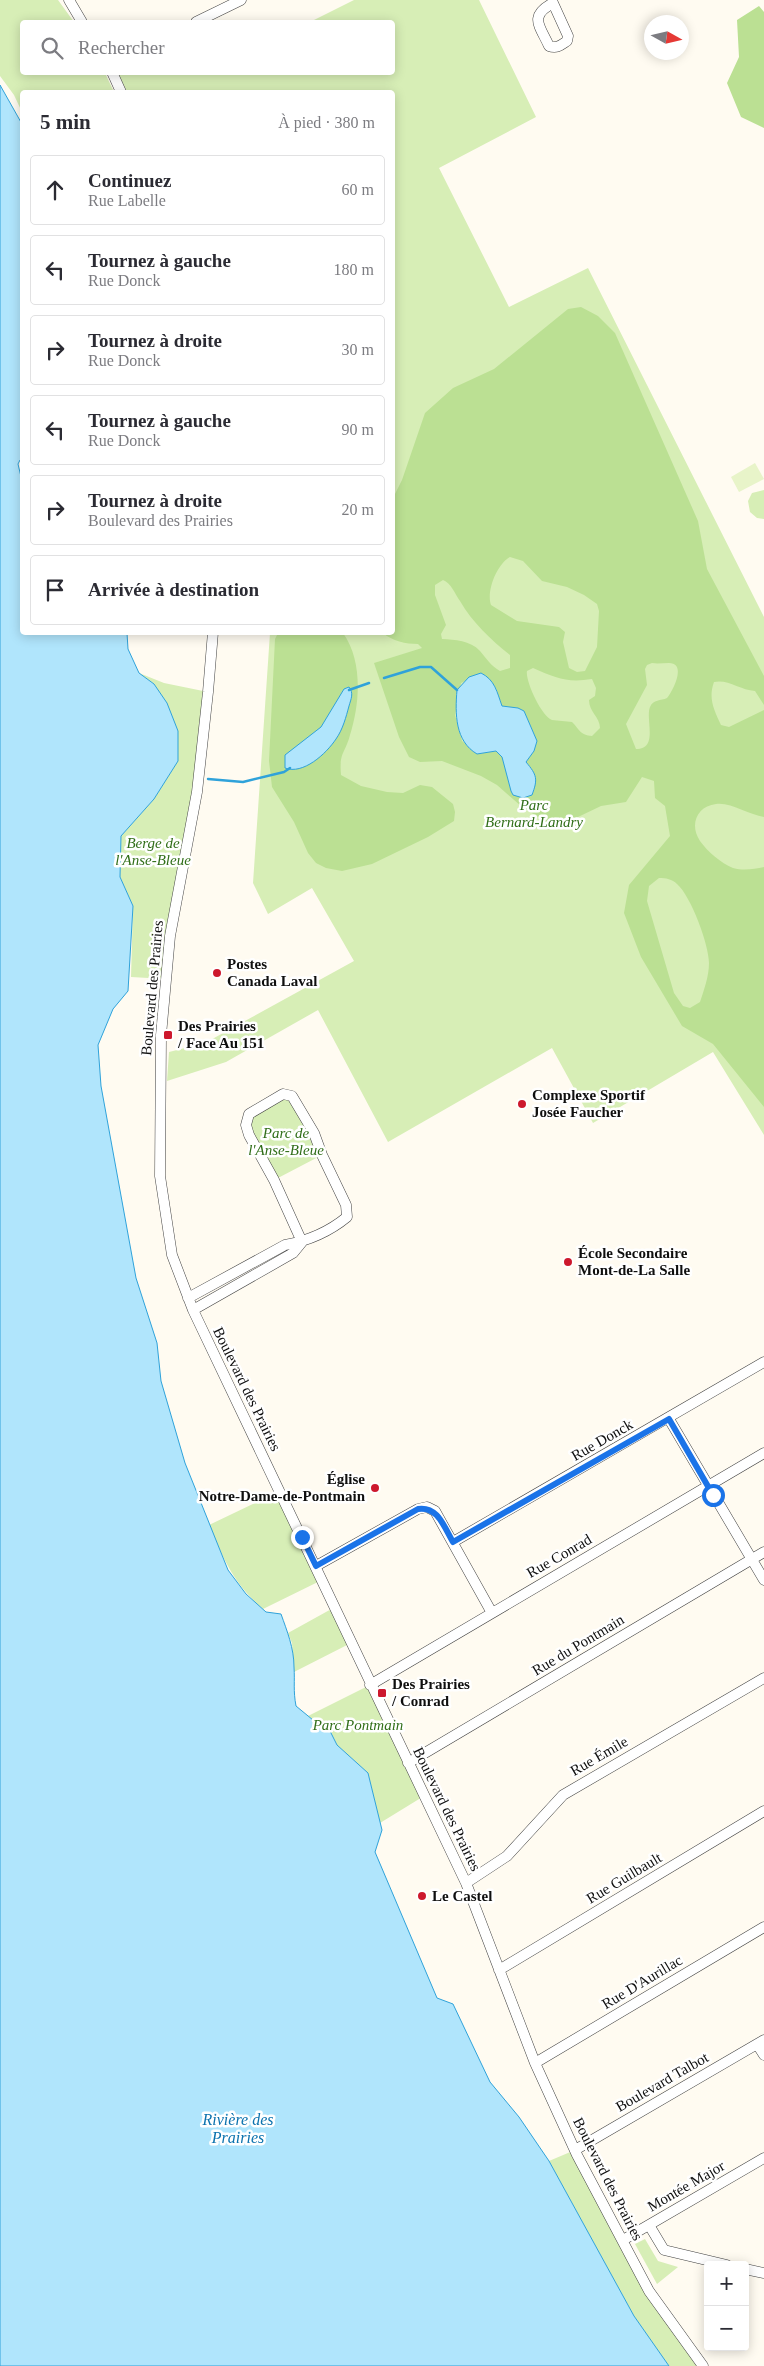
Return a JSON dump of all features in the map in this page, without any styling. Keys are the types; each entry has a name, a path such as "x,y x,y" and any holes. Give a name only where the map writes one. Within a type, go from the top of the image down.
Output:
{"street":[{"path":"68,0 81,20"},
{"path":"200,20 241,0"},
{"path":"113,75 120,90"},
{"name":"Boulevard des Prairies","path":"212,635 208,692 196,792 170,936 161,1035 160,1176 172,1255 193,1310 316,1566 370,1686 466,1883 535,2063 575,2150 650,2291 703,2366"},
{"path":"188,1298 285,1245 302,1242 346,1217 346,1205 322,1155 314,1133 292,1096 283,1094 250,1114 246,1125 249,1135 274,1180 302,1242"},
{"path":"193,1310 293,1254 302,1242"},
{"name":"Rue Donck","path":"453,1542 669,1419 764,1362"},
{"path":"669,1419 753,1558 764,1580"},
{"name":"Rue Conrad","path":"370,1686 764,1453"},
{"path":"316,1566 418,1509 427,1507 435,1511 492,1613"},
{"name":"Rue du Pontmain","path":"408,1763 764,1552"},
{"name":"Rue Émile","path":"466,1883 507,1856 563,1795 764,1678"},
{"name":"Rue Guilbault","path":"499,1970 764,1811"},
{"name":"Rue D'Aurillac","path":"535,2063 764,1927"},
{"path":"761,2041 764,2055"},
{"name":"Boulevard Talbot","path":"575,2150 761,2041"},
{"name":"Montée Major","path":"623,2240 764,2158"},
{"path":"649,2225 664,2250 710,2261"},
{"path":"749,2270 764,2273"}],"green space":[{"path":"0,0 58,0 73,20 20,20 20,75 106,75 113,90 20,90 20,108 14,95 0,76"},
{"name":"Parc Bernard-Landry","path":"354,0 479,0 536,117 439,168 509,307 588,268 764,617 764,1135 713,1052 593,1123 552,1048 388,1142 318,1010 226,1062 167,1081 169,1052 205,1043 354,961 312,888 268,914 253,883 270,635 395,635 395,90 126,90 119,75 395,75 395,20 314,20"},
{"path":"759,6 764,12 764,128 741,117 727,83 739,57 737,20"},
{"path":"581,307 598,316 615,333 698,521 707,569 764,676 764,705 755,691 719,681 714,682 712,699 721,725 729,727 764,710 764,817 728,805 716,804 704,808 700,812 695,823 695,829 700,841 707,849 729,866 745,870 764,867 764,1107 713,1044 682,1026 641,957 624,913 629,885 670,836 665,806 655,798 654,781 642,777 626,802 601,806 555,828 521,806 497,785 481,776 442,761 420,762 409,757 399,737 374,663 422,648 418,644 399,641 386,635 395,635 395,494 402,480 425,413 453,388 494,369 568,309","holes":["510,557 523,561 542,581 567,587 597,604 599,611 597,647 585,671 577,672 569,668 563,642 565,632 559,627 517,621 491,605 490,593 494,578 501,565","443,580 453,589 476,623 510,655 510,668 500,671 476,647 462,641 442,639 441,634 446,625 435,595 435,585","652,663 674,664 677,667 677,678 667,698 651,704 649,712 649,739 643,748 636,749 626,724 647,685 645,669 647,665","533,668 562,679 592,679 596,688 595,696 589,700 589,704 600,724 600,728 592,736 585,735 572,722 552,720 548,717 535,698 527,671","481,673 496,688 502,706 518,708 524,711 537,741 534,751 526,762 533,771 513,795 502,757 496,751 477,754 462,741 455,715 461,683","659,878 671,880 677,884 688,899 698,921 706,945 709,968 700,1002 690,1008 683,1006 674,993 647,901 649,886"]},
{"path":"755,463 764,479 739,492 731,477"},
{"path":"764,490 764,519 757,518 750,512 748,501 752,493"},
{"path":"277,635 344,635 354,656 358,682 356,709 342,757 341,775 361,786 387,792 403,793 420,785 432,787 453,804 455,812 454,821 428,837 372,864 342,871 326,868 316,863 308,853 294,822 272,787 269,761 275,639"},
{"name":"Berge de l'Anse-Bleue","path":"139,673 164,683 208,692 166,979 131,977 133,906 120,877 121,836 154,799 178,761 178,731 154,684"},
{"name":"Parc de l'Anse-Bleue","path":"283,1094 292,1096 322,1155 278,1178 249,1135 249,1114"},
{"path":"280,1491 322,1580 263,1609 237,1581 209,1525"},
{"path":"335,1607 351,1643 294,1672 292,1643 288,1633"},
{"name":"Parc Pontmain","path":"370,1685 424,1796 380,1823 368,1773 337,1745 328,1727 319,1725 308,1716"},
{"path":"575,2150 649,2291 703,2366 669,2366 634,2316 549,2161"},
{"path":"645,2239 658,2261 678,2267 657,2284 635,2244"}],"water":[{"name":"Rivière des Prairies","path":"0,85 20,120 20,460 18,464 20,472 20,635 127,635 128,649 139,673 154,684 167,703 178,731 178,761 154,799 121,836 120,877 133,906 128,991 113,1009 98,1045 101,1086 136,1278 157,1343 161,1381 185,1463 228,1570 246,1594 266,1612 281,1614 293,1653 296,1706 319,1725 328,1727 337,1745 368,1773 382,1830 375,1852 437,1998 453,2004 490,2082 519,2117 549,2161 634,2316 669,2366 0,2366"},
{"path":"481,673 492,683 502,706 518,708 524,711 537,741 534,751 526,762 535,777 532,795 523,798 513,795 502,757 496,751 477,754 464,742 460,734 456,708 457,690 469,677"},
{"path":"349,687 352,696 347,714 341,731 332,745 314,762 306,766 299,769 285,768 285,755 321,727 344,689"}],"waterway":[{"path":"384,678 420,667 431,667 457,690"},
{"path":"349,690 369,683"},
{"path":"208,779 243,782 284,772 290,768"}],"place":[{"name":"Postes Canada Laval","path":"217,973"},
{"name":"Des Prairies / Face Au 151","path":"168,1035"},
{"name":"Complexe Sportif Josée Faucher","path":"522,1104"},
{"name":"École Secondaire Mont-de-La Salle","path":"568,1262"},
{"name":"Église Notre-Dame-de-Pontmain","path":"375,1488"},
{"name":"Des Prairies / Conrad","path":"382,1693"},
{"name":"Le Castel","path":"422,1896"}],"route":[{"path":"302,1537 316,1566 418,1509 427,1507 435,1511 453,1542 669,1419 713,1495"}]}
